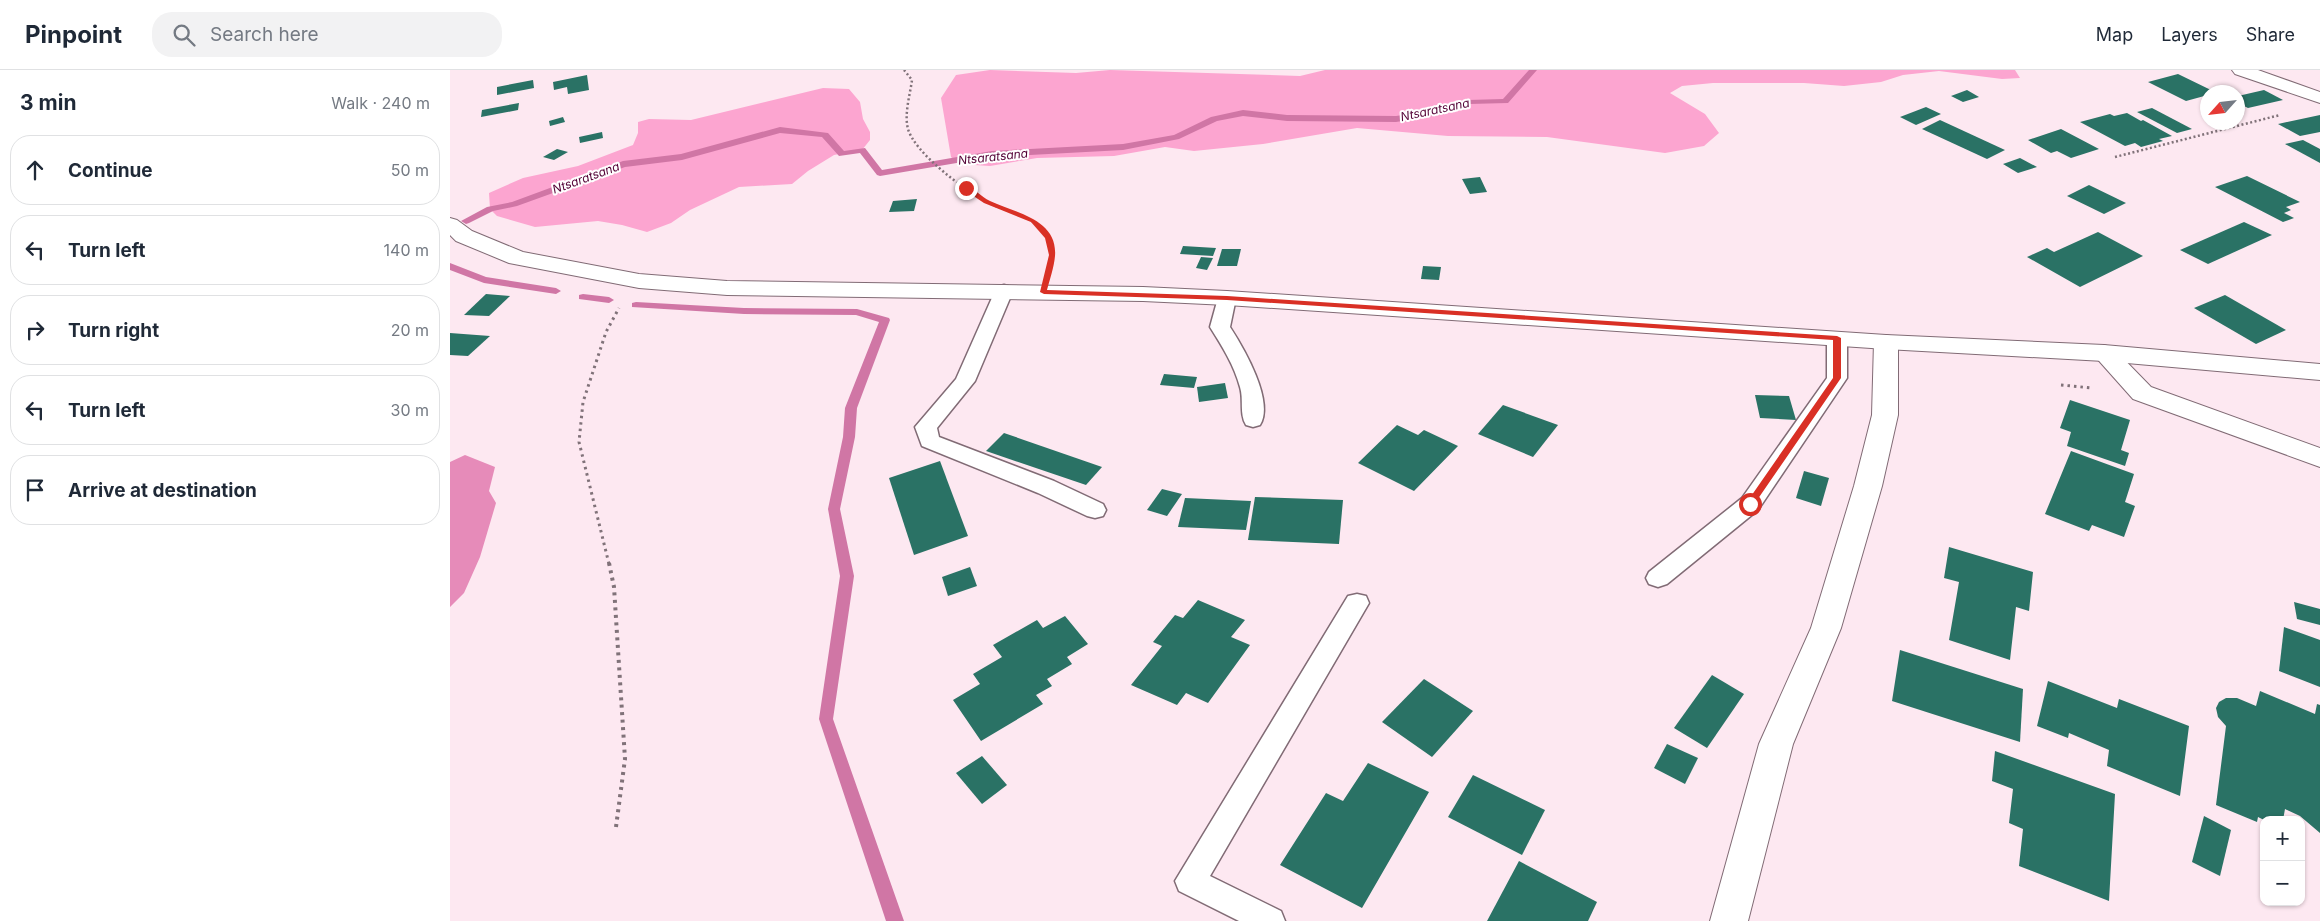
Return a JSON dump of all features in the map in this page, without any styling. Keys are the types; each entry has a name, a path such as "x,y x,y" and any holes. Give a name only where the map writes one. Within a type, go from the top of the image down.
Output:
{"main road":[{"path":"2241,70 2320,98"},
{"path":"450,224 464,236 517,258 639,281 727,288 1004,291 1227,298 1886,342 2104,353 2320,372"},
{"path":"1729,921 1776,744 1826,628 1868,486 1885,415 1886,342"},
{"path":"2104,353 2142,393 2320,458"}],"lane":[{"path":"1004,291 965,381 926,427 930,441 1046,487 1095,510"},
{"path":"1227,298 1220,327 1235,350 1251,388 1252,420"},
{"path":"1658,578 1750,504 1837,378 1837,338"},
{"path":"1270,921 1190,882 1357,603"}],"path":[{"path":"904,70 912,80 907,110 908,130 921,151 986,202 1034,220 1048,238 1052,255 1044,292"},
{"path":"2114,157 2286,114"},
{"path":"616,827 624,759 621,674 614,587 601,524 579,442 583,402 606,332 612,317 639,281"}],"shaded area":[{"path":"990,70 1076,73 1110,70 1300,76 1325,70 2015,70 2020,78 2002,79 1939,71 1903,75 1881,82 1844,86 1804,83 1713,83 1682,86 1670,93 1705,114 1719,133 1704,146 1665,153 1547,137 1448,136 1357,128 1263,144 1194,151 1165,147 1114,156 1037,158 990,166 959,164 951,157 941,98 956,75"},
{"path":"823,88 849,89 860,102 863,119 870,132 870,140 862,150 834,155 808,171 792,184 739,187 690,210 671,223 647,232 598,221 535,227 497,216 490,209 489,193 523,178 578,166 633,145 638,133 638,122 649,119 691,120"},
{"path":"465,455 495,467 489,491 496,503 480,557 464,593 450,607 450,462"}],"building":[{"path":"2178,74 2201,85 2200,97 2186,101 2148,82"},
{"path":"587,75 589,90 568,94 567,87 554,90 553,82"},
{"path":"533,80 534,88 497,95 497,87"},
{"path":"1967,90 1979,97 1963,102 1951,96"},
{"path":"2264,90 2283,100 2248,108 2245,106 2245,94"},
{"path":"519,103 518,110 481,117 482,110"},
{"path":"1926,107 1941,114 1916,125 1900,117"},
{"path":"2152,108 2192,129 2177,133 2137,112"},
{"path":"2127,113 2172,136 2159,139 2163,141 2141,147 2135,143 2125,146 2080,122 2110,114 2114,116"},
{"path":"2320,115 2320,132 2300,136 2278,124"},
{"path":"563,117 565,122 550,126 549,121"},
{"path":"1940,120 2005,150 1987,159 1922,129"},
{"path":"2061,129 2099,149 2071,158 2057,151 2051,153 2028,140"},
{"path":"602,132 603,138 580,143 579,137"},
{"path":"2303,140 2320,149 2320,163 2285,144"},
{"path":"557,149 568,152 554,160 543,157"},
{"path":"2020,158 2037,167 2018,173 2003,164"},
{"path":"2247,176 2300,202 2286,207 2291,210 2284,213 2294,218 2283,222 2215,187"},
{"path":"1480,177 1487,192 1470,194 1462,179"},
{"path":"2089,185 2126,203 2104,214 2067,196"},
{"path":"917,199 914,211 889,212 893,201"},
{"path":"2244,222 2272,235 2208,264 2180,250"},
{"path":"2098,232 2143,256 2080,287 2027,257 2047,248 2054,252"},
{"path":"1183,246 1216,248 1213,256 1180,254"},
{"path":"1222,249 1241,249 1237,266 1217,266"},
{"path":"1201,257 1213,258 1207,270 1196,268"},
{"path":"1423,266 1441,267 1439,280 1421,279"},
{"path":"486,294 510,296 489,316 464,315"},
{"path":"2225,295 2286,330 2256,344 2194,308"},
{"path":"450,333 490,336 468,356 450,355"},
{"path":"1164,374 1197,377 1194,388 1160,385"},
{"path":"1225,383 1228,398 1199,402 1197,387"},
{"path":"1755,395 1789,396 1796,420 1760,418"},
{"path":"2070,400 2130,420 2121,450 2129,453 2125,466 2067,446 2071,432 2060,428"},
{"path":"1503,405 1558,425 1533,457 1478,434"},
{"path":"1397,425 1418,435 1424,430 1458,446 1414,491 1358,463"},
{"path":"1004,433 1102,467 1086,485 986,451"},
{"path":"2071,451 2134,474 2125,502 2135,506 2124,537 2092,525 2089,531 2045,514"},
{"path":"940,461 968,536 914,555 889,478"},
{"path":"1804,471 1829,478 1821,506 1796,498"},
{"path":"1162,489 1182,494 1167,516 1147,510"},
{"path":"1255,497 1343,500 1339,544 1248,540"},
{"path":"1185,498 1251,501 1246,530 1178,527"},
{"path":"1949,547 2033,572 2029,611 2016,607 2010,660 1949,640 1959,582 1944,578"},
{"path":"970,567 977,586 948,596 942,577"},
{"path":"1198,600 1245,620 1231,637 1250,645 1208,703 1186,693 1177,705 1131,685 1162,646 1153,642 1175,615 1183,618"},
{"path":"2294,602 2320,609 2320,625 2297,619"},
{"path":"1065,616 1088,644 1067,657 1072,664 1047,679 1052,686 1036,695 1043,704 981,741 953,700 980,684 973,674 1002,657 993,645 1037,620 1043,628"},
{"path":"2284,627 2320,640 2320,687 2279,671"},
{"path":"1900,650 2023,689 2020,742 1892,701"},
{"path":"1712,675 1744,694 1707,748 1674,728"},
{"path":"1424,679 1473,711 1432,757 1382,722"},
{"path":"2048,681 2117,708 2119,699 2189,726 2180,796 2107,766 2109,750 2069,733 2068,738 2037,726"},
{"path":"2260,691 2315,714 2317,704 2320,705 2320,833 2305,820 2305,816 2300,816 2285,809 2284,816 2260,816 2257,822 2216,805 2226,726 2218,717 2216,708 2219,702 2226,698 2237,698 2256,706"},
{"path":"1667,744 1698,758 1685,784 1654,768"},
{"path":"1995,751 2115,794 2109,901 2019,866 2023,829 2009,823 2013,789 1992,781"},
{"path":"982,756 1007,785 982,804 956,773"},
{"path":"1368,763 1429,792 1362,908 1280,865 1326,793 1343,801"},
{"path":"1473,775 1545,810 1522,855 1448,817"},
{"path":"2204,816 2231,830 2220,876 2192,862"},
{"path":"1519,861 1597,902 1588,921 1487,921"}],"waterway":[{"name":"Ntsaratsana","path":"466,221 490,209 514,204 623,164 682,157 780,130 825,135 842,154 862,150 880,173 992,154 1123,147 1176,137 1214,119 1243,113 1287,118 1396,119 1438,112 1468,102 1505,101 1533,70"},
{"path":"450,266 484,280 556,291"},
{"path":"583,297 609,300"},
{"path":"636,305 744,311 857,312 885,320 851,408 849,437 834,509 847,576 826,719 895,921"}],"route":[{"path":"966,188 986,202 1034,220 1048,238 1052,255 1044,292 1227,298 1837,338 1837,378 1750,504"}]}
